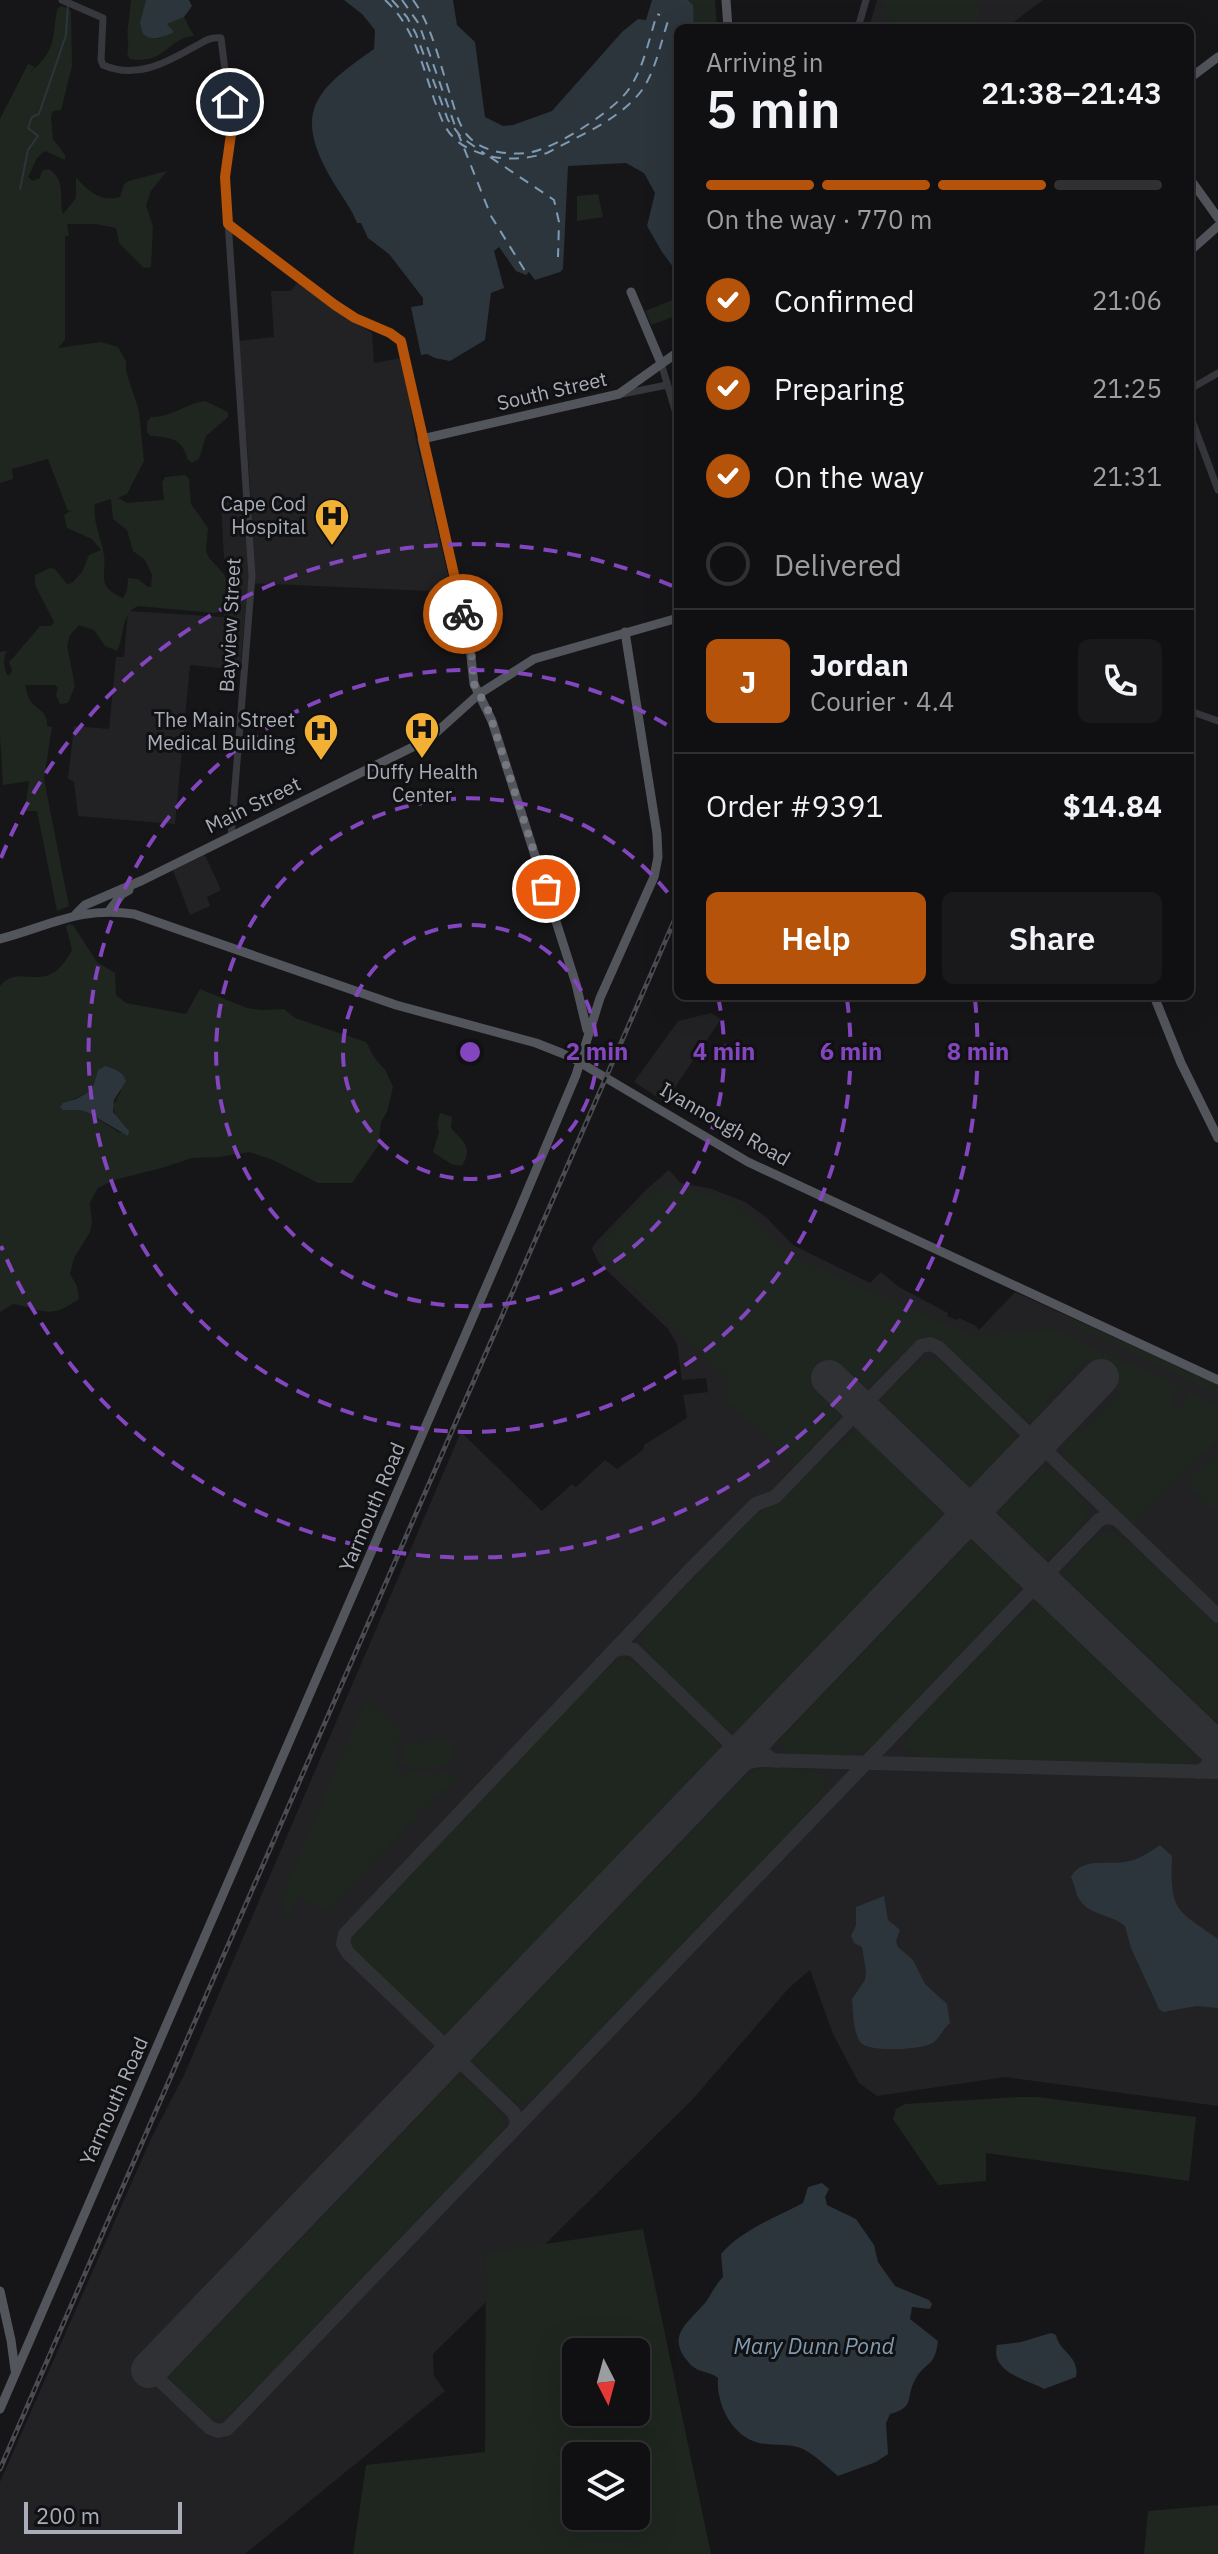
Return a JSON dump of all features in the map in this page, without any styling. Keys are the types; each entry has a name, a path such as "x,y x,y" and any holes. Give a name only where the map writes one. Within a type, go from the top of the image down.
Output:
{"main road":[{"path":"726,0 728,24"},
{"path":"1194,75 1218,57"},
{"path":"1194,185 1218,218"},
{"path":"1194,247 1218,226"},
{"path":"631,292 661,363"},
{"name":"South Street","path":"422,439 619,394 674,355"},
{"path":"422,439 469,639 473,682 489,712 582,1003 587,1034"},
{"name":"Main Street","path":"76,914 85,905 429,739 479,694 538,657 674,619"},
{"name":"Yarmouth Road","path":"0,2409 408,1469 580,1061 598,1004 651,884 658,857 656,829 625,632"},
{"name":"Main Street","path":"0,939 76,914 109,911 122,894 142,880"},
{"path":"130,890 126,899 134,914"},
{"name":"Iyannough Road","path":"109,911 134,914 396,1005 544,1046 580,1061 748,1162 1218,1380"},
{"path":"1156,1000 1181,1063 1218,1138"},
{"path":"582,1003 598,1004"},
{"path":"0,2291 15,2375"},
{"path":"11,2340 27,2346"}],"street":[{"name":"Bayview Street","path":"62,0 103,18 103,65 131,70 152,69 210,38 221,38 232,127 225,177 252,576 231,836"},
{"path":"859,24 866,0"},
{"path":"228,224 355,318 396,337 404,346 422,439"},
{"path":"661,363 674,407"},
{"path":"1194,387 1218,373"},
{"path":"619,394 667,385"},
{"path":"1194,426 1218,490"},
{"path":"1194,712 1218,721"}],"shaded area":[{"path":"131,0 146,0 143,27 158,39 164,36 169,27 167,24 184,17 194,36 178,41 151,58 130,59 127,54"},
{"path":"688,0 715,0 717,24 694,24 692,4"},
{"path":"877,0 1043,0 1011,24 870,24"},
{"path":"882,0 976,0 980,16 979,24 890,24"},
{"path":"61,6 71,12 72,66 61,110 53,111 51,117 53,139 65,155 65,160 45,151 37,158 28,177 33,181 40,178 42,171 49,169 54,173 60,184 63,214 76,198 76,177 95,194 113,198 120,197 124,184 129,181 167,171 151,191 146,205 153,227 151,267 144,268 119,243 116,228 67,224 65,340 58,348 101,342 118,347 126,361 126,371 139,411 144,461 127,494 118,498 127,503 164,500 162,483 165,477 185,475 189,479 191,504 208,528 206,551 224,574 231,592 219,612 215,613 138,606 128,614 117,651 105,646 94,630 79,625 70,635 67,646 75,686 68,703 60,704 55,685 25,685 30,700 45,715 47,726 52,727 44,779 69,906 57,911 37,811 25,811 29,781 3,785 0,652 7,651 4,663 7,675 10,675 9,662 40,626 51,626 54,622 35,585 35,575 55,569 67,584 72,583 82,572 89,555 101,550 92,539 67,528 64,515 72,510 68,511 48,459 12,469 13,479 0,483 0,119 28,64 35,67 28,74 44,59 48,52 57,9","holes":["111,499 113,519 127,530 133,551 145,560 152,575 151,587 138,579 128,578 123,598 105,584 104,555 96,524 95,504"]},
{"path":"598,194 603,217 577,221 577,196"},
{"name":"Cape Cod Hospital","path":"297,283 372,333 374,363 402,358 416,440 452,592 248,583 240,670 190,665 175,824 78,816 74,782 68,778 74,726 109,729 116,657 124,657 128,611 224,617 226,596 232,588 231,566 224,559 221,503 251,499 239,341 274,337 271,291 291,291"},
{"path":"674,300 674,316 651,325 645,311"},
{"path":"205,401 228,412 228,417 206,436 199,459 192,463 175,441 150,436 147,432 147,422 151,417"},
{"path":"205,855 221,890 207,897 210,906 190,915 173,870"},
{"path":"73,925 97,962 115,973 116,995 126,1003 186,1014 200,989 247,1008 284,1009 295,1018 366,1042 393,1087 387,1112 381,1122 378,1146 352,1183 318,1183 273,1160 249,1152 192,1158 114,1180 98,1188 90,1203 90,1232 74,1258 70,1274 77,1286 79,1299 61,1309 47,1312 13,1304 0,1312 0,986 16,976 43,977 62,965 72,950 66,926","holes":["98,1070 121,1091 113,1106 116,1118 127,1128 120,1133 70,1101 92,1090"]},
{"path":"711,1013 721,1019 665,1102 634,1082 678,1021"},
{"path":"440,1113 452,1117 451,1128 465,1144 467,1153 462,1166 451,1164 433,1152"},
{"path":"669,1170 681,1183 712,1189 745,1202 766,1217 793,1245 870,1283 881,1272 899,1287 948,1313 947,1316 959,1318 979,1330 1015,1292 1218,1384 1218,2106 1005,2077 877,2096 859,2083 833,2034 810,1970 789,1988 692,2100 433,2354 434,2376 445,2391 245,2554 0,2554 0,2482 150,2141 184,2075 461,1432 542,1511 572,1484 576,1487 605,1460 617,1469 643,1450 644,1445 687,1418 683,1395 708,1392 706,1378 682,1380 677,1344 668,1329 599,1263 592,1249 647,1189"},
{"path":"670,1187 700,1192 729,1202 798,1259 973,1336 1043,1329 1057,1331 1183,1388 1184,1392 1174,1390 1174,1407 1182,1409 1188,1391 1218,1406 1218,1439 1134,1526 1069,1462 1060,1447 1077,1430 1081,1434 1120,1393 1109,1382 1112,1377 1102,1367 1097,1371 1086,1360 1046,1401 1051,1405 1033,1422 1020,1415 943,1342 933,1339 912,1345 865,1386 841,1364 843,1360 836,1366 838,1369 813,1391 816,1390 838,1412 838,1418 795,1466 770,1439 726,1401 729,1383 724,1376 617,1272 614,1268 619,1263 613,1258 609,1262 605,1259 602,1249 605,1240 626,1216 651,1194"},
{"path":"1070,1318 1217,1385 1218,1394 1069,1323"},
{"path":"928,1357 978,1392 1000,1415 1017,1440 971,1488 883,1403 902,1377"},
{"path":"857,1429 945,1514 736,1733 711,1716 684,1691 641,1640 652,1620 754,1516 778,1502"},
{"path":"1218,1451 1218,1514 1191,1488 1191,1475"},
{"path":"1044,1465 1068,1482 1090,1511 1070,1540 1045,1559 998,1512"},
{"path":"1108,1529 1152,1561 1218,1624 1218,1723 1063,1575 1082,1549"},
{"path":"971,1540 1020,1585 986,1631 871,1747 858,1753 837,1756 785,1752 779,1741"},
{"path":"1036,1602 1191,1749 1193,1756 1190,1762 1178,1765 968,1760 927,1757 905,1749 914,1724 1002,1631"},
{"path":"625,1658 678,1699 721,1749 468,2013 449,2031 439,2032 351,1950 349,1936 586,1688 608,1668"},
{"path":"368,1702 404,1731 396,1751 400,1773 458,1775 425,1806 330,1910 324,1910 301,1896 288,1914 283,1909 283,1900 292,1873 363,1706"},
{"path":"440,1738 455,1743 454,1762 441,1767 410,1769 402,1762 405,1744"},
{"path":"770,1767 805,1770 825,1776 823,1792 811,1810 539,2094 522,2104 501,2091 473,2059 746,1775"},
{"path":"459,2075 485,2095 505,2121 496,2138 236,2409 219,2420 191,2401 170,2375"},
{"path":"1017,2097 1196,2117 1189,2181 986,2153 986,2181 938,2185 893,2119 896,2109 905,2104"},
{"path":"643,2229 711,2554 353,2554 366,2465 485,2452 486,2253"},
{"path":"1218,2505 1218,2554 1144,2554 1148,2511"}],"water":[{"path":"146,0 189,0 192,6 184,17 167,24 174,32 150,38 143,34 140,23"},
{"path":"344,0 453,0 457,25 475,42 485,117 503,126 552,111 622,32 638,19 646,20 652,0 688,0 693,5 694,24 674,24 674,268 647,226 655,193 644,173 626,163 568,166 563,269 535,280 529,272 526,275 516,271 499,247 494,251 504,288 491,293 485,340 450,361 421,355 411,307 423,305 423,298 389,254 368,238 361,223 357,223 320,157 313,137 312,119 324,91 374,49 375,30 362,14"},
{"path":"105,1066 115,1069 126,1081 114,1100 113,1112 129,1131 128,1136 87,1112 63,1110 60,1107 92,1090 98,1070"},
{"path":"1160,1845 1172,1856 1172,1888 1178,1907 1218,1939 1218,2008 1197,2006 1163,2012 1159,2009 1131,1948 1125,1926 1092,1911 1077,1895 1071,1877 1081,1867 1129,1861"},
{"path":"884,1896 888,1920 900,1930 896,1941 898,1947 913,1960 925,1984 947,2004 950,2023 929,2045 873,2048 860,2042 856,2032 852,1999 865,1980 866,1972 862,1947 854,1943 851,1936 856,1925 856,1907"},
{"name":"Mary Dunn Pond","path":"822,2183 829,2189 825,2197 827,2205 856,2219 874,2245 878,2262 895,2286 932,2304 930,2309 912,2307 910,2319 938,2341 932,2360 912,2386 907,2405 890,2414 886,2423 888,2454 876,2462 838,2476 803,2449 759,2443 740,2433 723,2408 718,2378 691,2365 679,2346 681,2331 723,2277 721,2254 748,2231 803,2203 808,2187"},
{"path":"1051,2333 1056,2335 1075,2364 1076,2377 1044,2389 1011,2373 999,2362 997,2345"}],"waterway":[{"path":"20,189 28,150 38,136 28,128 32,117 39,114 66,35 68,4"}],"ferry route":[{"path":"385,0 410,33 450,133 472,150 508,159 547,153 598,126 633,101 651,74 669,18 666,18"},
{"path":"392,0 407,17 416,34 448,120 461,137 485,154"},
{"path":"402,0 419,24 491,216 527,274"},
{"path":"413,0 431,34 465,132 474,142 490,150 516,154 556,143 584,127 622,98 634,80 657,14 660,15"},
{"path":"490,157 554,200 559,222 558,257"}],"taxiway":[{"path":"442,2066 445,2054 441,2042 348,1953 343,1944 345,1934 690,1570 756,1504 775,1497 921,1346 930,1344 939,1348 1218,1616"},
{"path":"1027,1456 1039,1450 1047,1452"},
{"path":"149,2370 210,2428 218,2431 227,2429 1099,1520 1107,1517 1117,1519"},
{"path":"1029,1569 1040,1574 1051,1571 1048,1579 1052,1591"},
{"path":"616,1650 634,1650 731,1744 735,1754 729,1766"},
{"path":"765,1729 762,1748 767,1756 777,1761"},
{"path":"1198,1772 1211,1760 1209,1741"},
{"path":"721,1775 742,1763 759,1760 1218,1772"},
{"path":"441,2042 452,2046 463,2043 460,2055 463,2064"},
{"path":"442,2066 452,2061 463,2064 513,2112 517,2120 515,2129"}],"runway":[{"path":"149,2370 1101,1377"},
{"path":"829,1378 1218,1750"}],"railway":[{"path":"0,2469 674,921"}],"way so far":[{"path":"463,614 476,691 489,712 546,889"}],"place":[{"name":"Cape Cod Hospital","path":"332,547"},
{"name":"Duffy Health Center","path":"422,760"},
{"name":"The Main Street Medical Building","path":"321,762"}],"route":[{"path":"230,102 231,140 225,167 228,224 335,305 355,318 390,333 404,346 418,424 463,614"}]}
